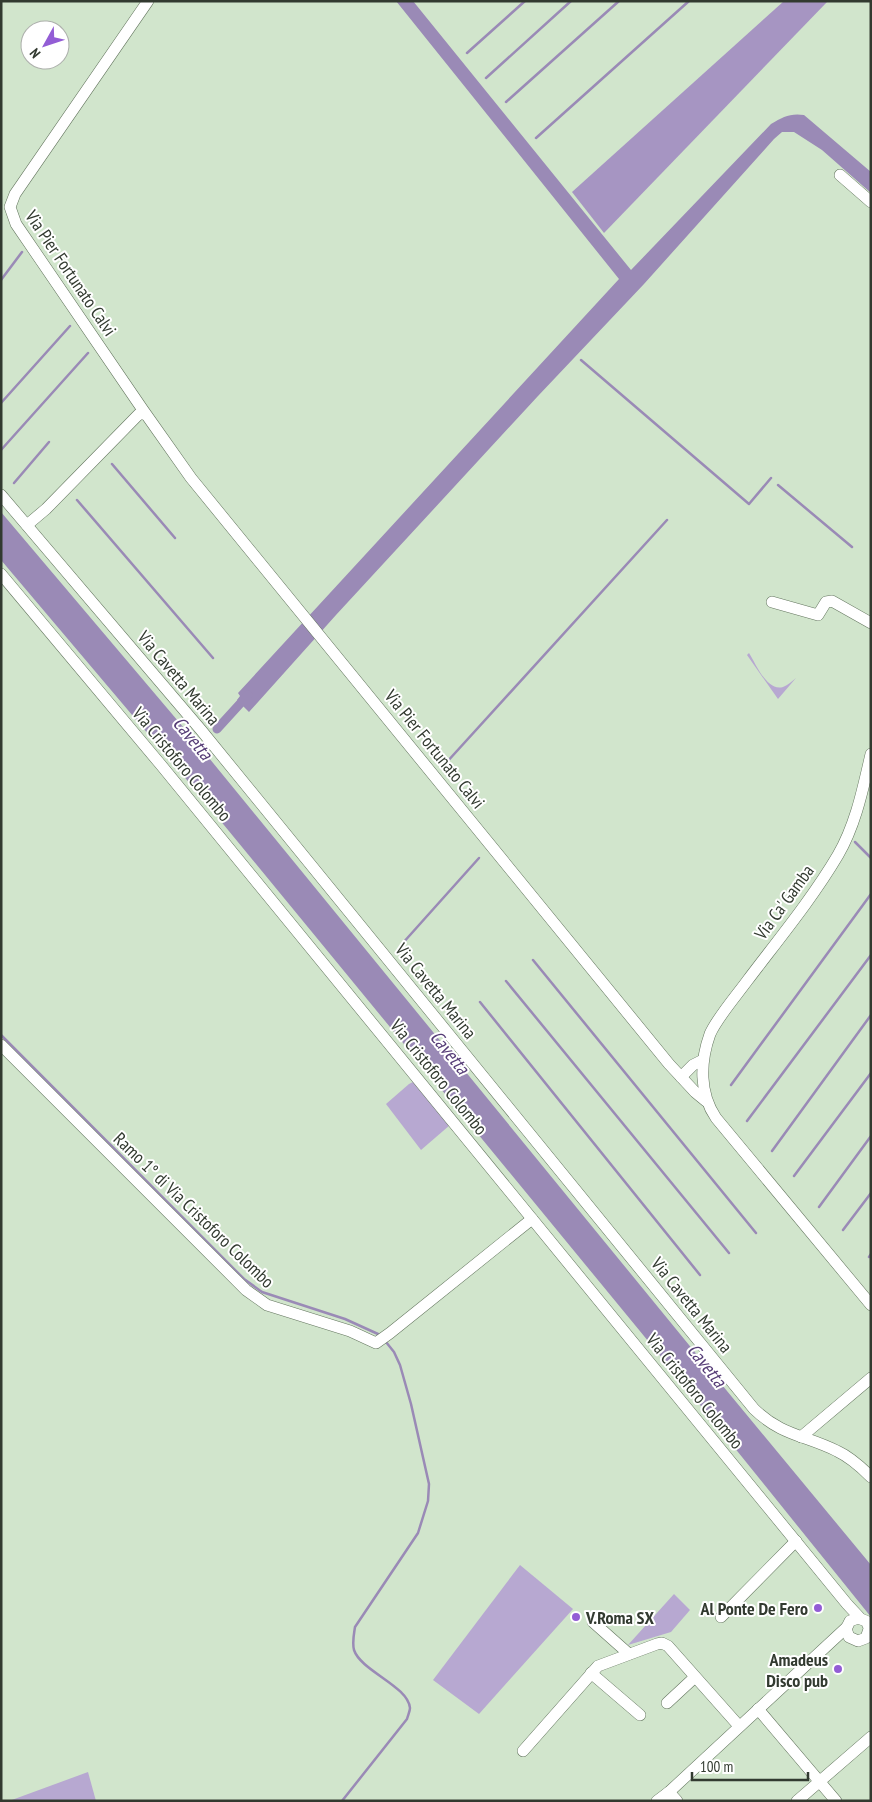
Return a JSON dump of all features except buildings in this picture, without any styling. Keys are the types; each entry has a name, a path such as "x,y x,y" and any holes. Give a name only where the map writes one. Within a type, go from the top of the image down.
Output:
{"street":[{"name":"Via Pier Fortunato Calvi","path":"148,1 15,194 10,208 16,224 145,414 191,478 681,1077 706,1101"},
{"path":"840,175 871,202"},
{"path":"27,526 46,510 139,414 145,414"},
{"name":"Via Cavetta Marina","path":"1,495 201,730 754,1409 776,1428 837,1451 870,1476"},
{"name":"Via Cristoforo Colombo","path":"1,574 167,772 796,1541 847,1604 850,1613 864,1621 847,1634 862,1641"},
{"path":"772,602 818,615 826,602 832,601 871,623"},
{"name":"Via Ca' Gamba","path":"871,754 859,806 840,852 824,878 728,1006 711,1033 703,1060 702,1075 706,1101 721,1124 871,1305"},
{"name":"Ramo 1° di Via Cristoforo Colombo","path":"1,1045 246,1290 267,1305 350,1331 376,1343 532,1219"},
{"path":"681,1077 693,1064 703,1060"},
{"path":"801,1437 871,1378"},
{"path":"721,1618 796,1541"},
{"path":"659,1801 824,1649 864,1621 868,1636 862,1641 824,1649"},
{"path":"593,1622 629,1654"},
{"path":"523,1751 598,1666 662,1644 668,1646 739,1726"},
{"path":"591,1673 640,1715"},
{"path":"667,1703 695,1677"},
{"path":"758,1709 836,1801"},
{"path":"797,1801 871,1737"},
{"path":"669,1792 677,1801"}],"shaded area":[{"path":"396,1 413,1 631,270 771,124 787,116 804,115 871,172 871,193 822,150 794,132 782,132 644,284 336,615 249,712 237,700 240,696 238,693 619,279"},
{"path":"784,1 828,1 604,233 572,192"},
{"name":"Cavetta","path":"1,512 200,747 871,1565 871,1617 667,1364 182,774 1,560"},
{"path":"749,653 763,676 772,685 783,687 796,678 778,699 747,655"},
{"path":"415,1081 450,1125 421,1150 386,1104"},
{"path":"520,1565 573,1609 479,1714 433,1680"},
{"path":"674,1594 690,1610 671,1632 628,1645"},
{"path":"88,1772 96,1801 9,1801"}],"waterway":[{"path":"467,53 525,1"},
{"path":"486,78 571,1"},
{"path":"506,102 619,1"},
{"path":"536,138 689,1"},
{"path":"1,280 22,252"},
{"path":"1,403 70,326"},
{"path":"1,450 88,353"},
{"path":"581,360 749,504 771,478"},
{"path":"14,483 49,442"},
{"path":"112,464 175,538"},
{"path":"778,485 852,547"},
{"path":"77,500 213,658"},
{"path":"446,763 667,520"},
{"path":"217,729 248,695"},
{"path":"855,842 871,858"},
{"path":"402,944 479,858"},
{"path":"731,1085 871,894"},
{"path":"747,1121 871,955"},
{"path":"533,960 756,1233"},
{"path":"506,981 729,1253"},
{"path":"480,1002 700,1275"},
{"path":"772,1151 871,1015"},
{"path":"1,1035 244,1279 262,1292 345,1319 378,1334"},
{"path":"794,1176 871,1073"},
{"path":"819,1207 871,1136"},
{"path":"843,1230 871,1193"},
{"path":"342,1801 407,1719 410,1709 407,1700 401,1693 358,1658 353,1644 355,1627 418,1533 428,1501 429,1484 411,1404 400,1365 394,1352 386,1342"}],"place":[{"name":"Al Ponte De Fero","path":"818,1608"},
{"name":"V.Roma SX","path":"576,1617"},
{"name":"Amadeus Disco pub","path":"838,1669"}]}
